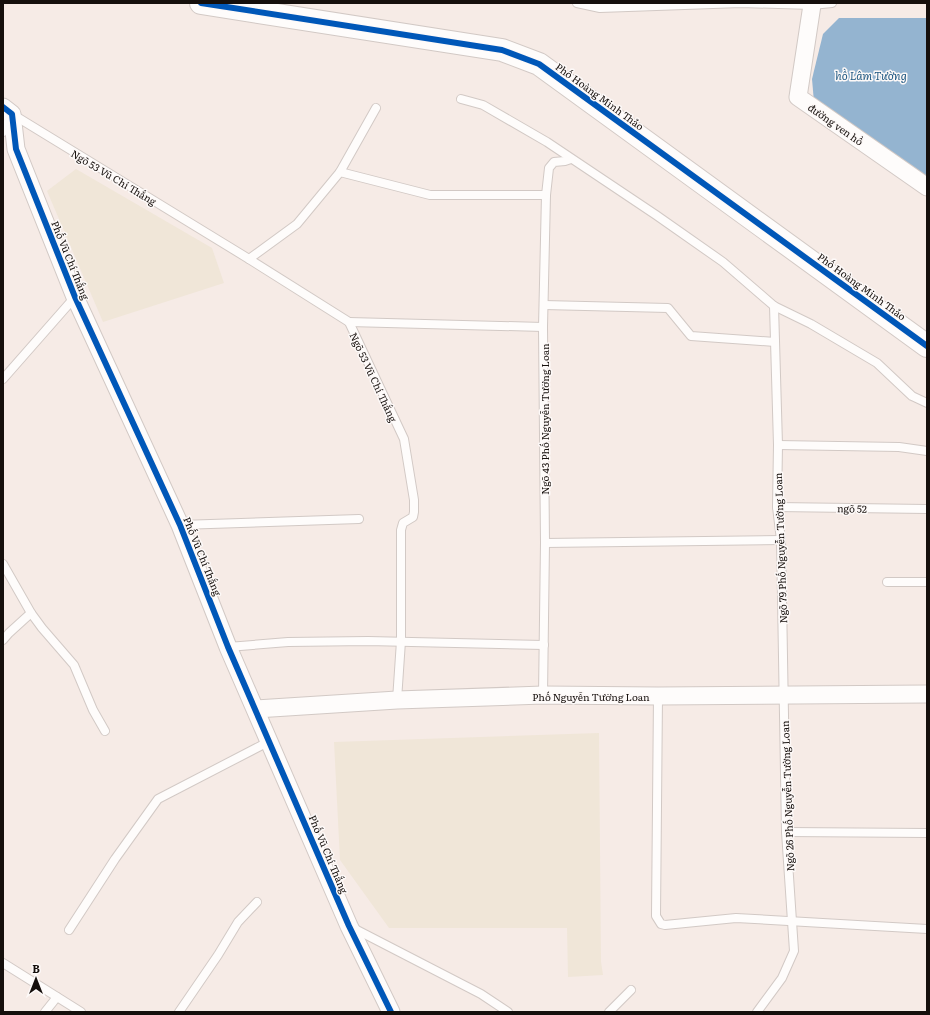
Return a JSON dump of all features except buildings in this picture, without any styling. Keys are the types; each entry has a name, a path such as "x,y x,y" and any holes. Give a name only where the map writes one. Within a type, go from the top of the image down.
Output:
{"street":[{"name":"Phố Hoàng Minh Thảo","path":"201,3 502,50 539,64 927,346"},
{"name":"đường ven hồ","path":"812,4 798,97 927,187"},
{"name":"Phố Vũ Chí Thắng","path":"7,111 16,149 75,297 180,525 228,647 270,741 348,926 391,1012"},
{"name":"Phố Nguyễn Tường Loan","path":"256,709 397,700 544,695 658,696 927,694"}],"lane":[{"path":"577,3 601,5 832,3"},
{"path":"461,99 483,105 498,113 571,159 656,215 723,262 774,306 812,324 877,363 912,396 927,403"},
{"path":"249,259 297,224 340,172 376,108"},
{"path":"3,132 7,111"},
{"name":"Ngõ 53 Vũ Chí Thắng","path":"7,111 249,259 348,322 404,439 414,500 413,518 403,523 401,530 401,641 397,700"},
{"name":"Ngõ 43 Phố Nguyễn Tường Loan","path":"544,695 544,305 546,195 549,168 551,165 554,162 571,159"},
{"path":"340,172 430,195 546,195"},
{"path":"3,379 75,297"},
{"path":"544,305 668,308 691,336 775,342"},
{"name":"Ngõ 79 Phố Nguyễn Tường Loan","path":"774,306 778,445 777,507 781,540 784,694"},
{"path":"348,322 544,327"},
{"path":"778,445 899,447 927,451"},
{"name":"ngõ 52","path":"777,507 927,509"},
{"path":"180,525 359,519"},
{"path":"545,543 781,540"},
{"path":"3,564 31,613 74,665 93,710 105,732"},
{"path":"887,582 927,582"},
{"path":"3,640 31,613"},
{"path":"228,647 288,642 401,641 544,645"},
{"name":"Ngõ 26 Phố Nguyễn Tường Loan","path":"757,1012 782,978 794,951 786,832 784,694"},
{"path":"658,696 656,916 658,921 665,925 736,918 927,929"},
{"path":"69,930 115,859 158,799 270,741"},
{"path":"786,832 927,833"},
{"path":"179,1012 218,955 238,922 257,902"},
{"path":"348,926 481,994 508,1012"},
{"path":"3,963 80,1012"},
{"path":"609,1012 631,990"},
{"path":"45,1012 57,997"}],"shaded area":[{"path":"76,169 212,248 224,283 103,322 47,191"},
{"path":"599,733 601,962 603,975 568,977 567,928 389,928 340,860 334,742"}],"water":[{"name":"hồ Lâm Tường","path":"839,18 927,18 927,178 814,102 812,79 823,34"}],"cycle path":[{"path":"201,3 502,50 539,64 927,346"},
{"path":"3,107 12,114 16,149 75,297 180,525 228,647 349,926 391,1012"}]}
